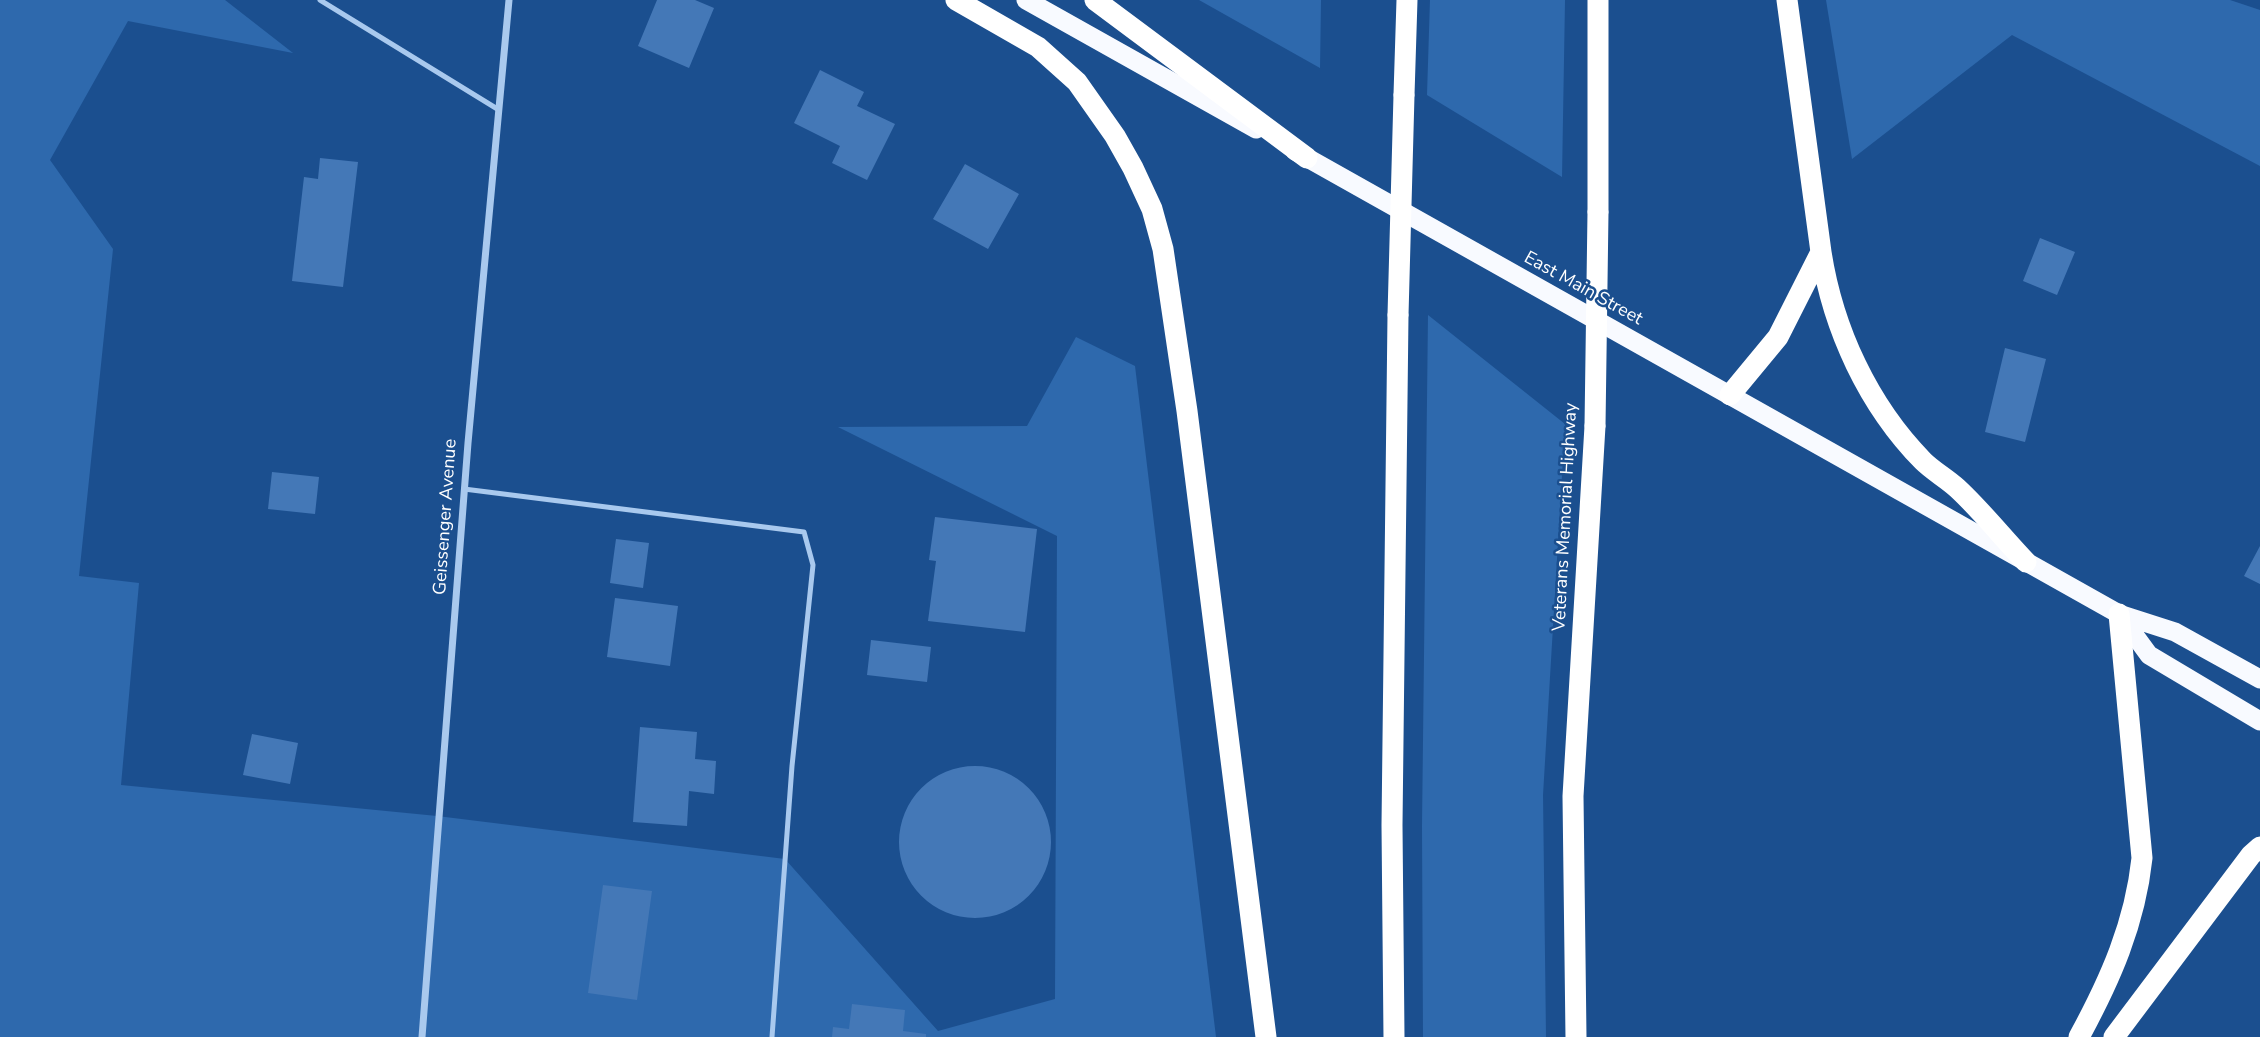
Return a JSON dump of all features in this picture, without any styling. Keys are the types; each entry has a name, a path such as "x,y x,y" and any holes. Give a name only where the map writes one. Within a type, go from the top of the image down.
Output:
{"highway":[{"path":"956,0 1038,47 1077,82 1115,136 1152,209 1163,249 1186,411 1266,1037"},
{"name":"East Main Street","path":"1026,0 2119,614 2175,632 2260,679"},
{"path":"1095,0 1307,158"},
{"path":"1394,1037 1392,825 1398,315 1407,0"},
{"name":"Veterans Memorial Highway","path":"1576,1037 1573,796 1595,426 1598,0"},
{"path":"1787,0 1821,252 1841,333 1865,382 1895,428 1924,462 1957,488 2026,562"},
{"path":"1730,396 1778,337 1821,252"},
{"path":"2079,1037 2105,988 2127,934 2142,859 2119,614"},
{"name":"East Main Street","path":"2119,614 2149,655 2260,721"},
{"path":"2114,1037 2251,855 2260,847"}],"street":[{"name":"Geissenger Avenue","path":"422,1037 464,488 509,0"}],"lane":[{"path":"320,0 499,110"},
{"path":"464,488 804,532 813,565 792,766 772,1037"}],"shaded area":[{"path":"0,0 225,0 293,53 128,21 50,160 113,249 79,576 139,583 121,785 437,816 785,859 938,1031 1055,999 1057,536 838,427 1027,426 1076,337 1135,366 1216,1037 0,1037"},
{"path":"1199,0 1321,0 1320,68"},
{"path":"1430,0 1565,0 1562,177 1427,95"},
{"path":"1826,0 2230,0 2260,10 2260,166 2012,35 1852,159"},
{"path":"1428,315 1565,424 1543,795 1546,1037 1423,1037 1422,826"}],"building":[{"path":"657,0 695,0 714,8 689,68 638,46"},
{"path":"820,70 864,92 857,106 895,124 867,180 832,163 840,146 794,123"},
{"path":"320,158 358,162 343,287 292,281 304,177 318,179"},
{"path":"965,164 1019,194 988,249 933,219"},
{"path":"2040,238 2075,252 2057,295 2023,281"},
{"path":"2005,348 2046,359 2025,442 1985,432"},
{"path":"272,472 319,477 315,514 268,509"},
{"path":"935,517 1037,529 1025,632 928,621 936,561 929,560"},
{"path":"616,539 649,543 643,588 610,583"},
{"path":"2260,546 2260,584 2244,576"},
{"path":"615,598 678,606 670,666 607,657"},
{"path":"871,640 931,647 927,682 867,675"},
{"path":"640,727 697,732 695,759 716,761 714,794 689,791 687,826 633,822"},
{"path":"252,734 298,743 290,784 243,775"},
{"path":"975,766 1004,772 1029,788 1045,813 1051,842 1045,871 1029,896 1004,912 975,918 946,912 921,896 905,871 899,842 905,813 921,788 946,772"},
{"path":"603,885 652,891 637,1000 588,993"},
{"path":"852,1004 905,1010 903,1031 926,1034 926,1037 832,1037 833,1027 849,1029"}]}
